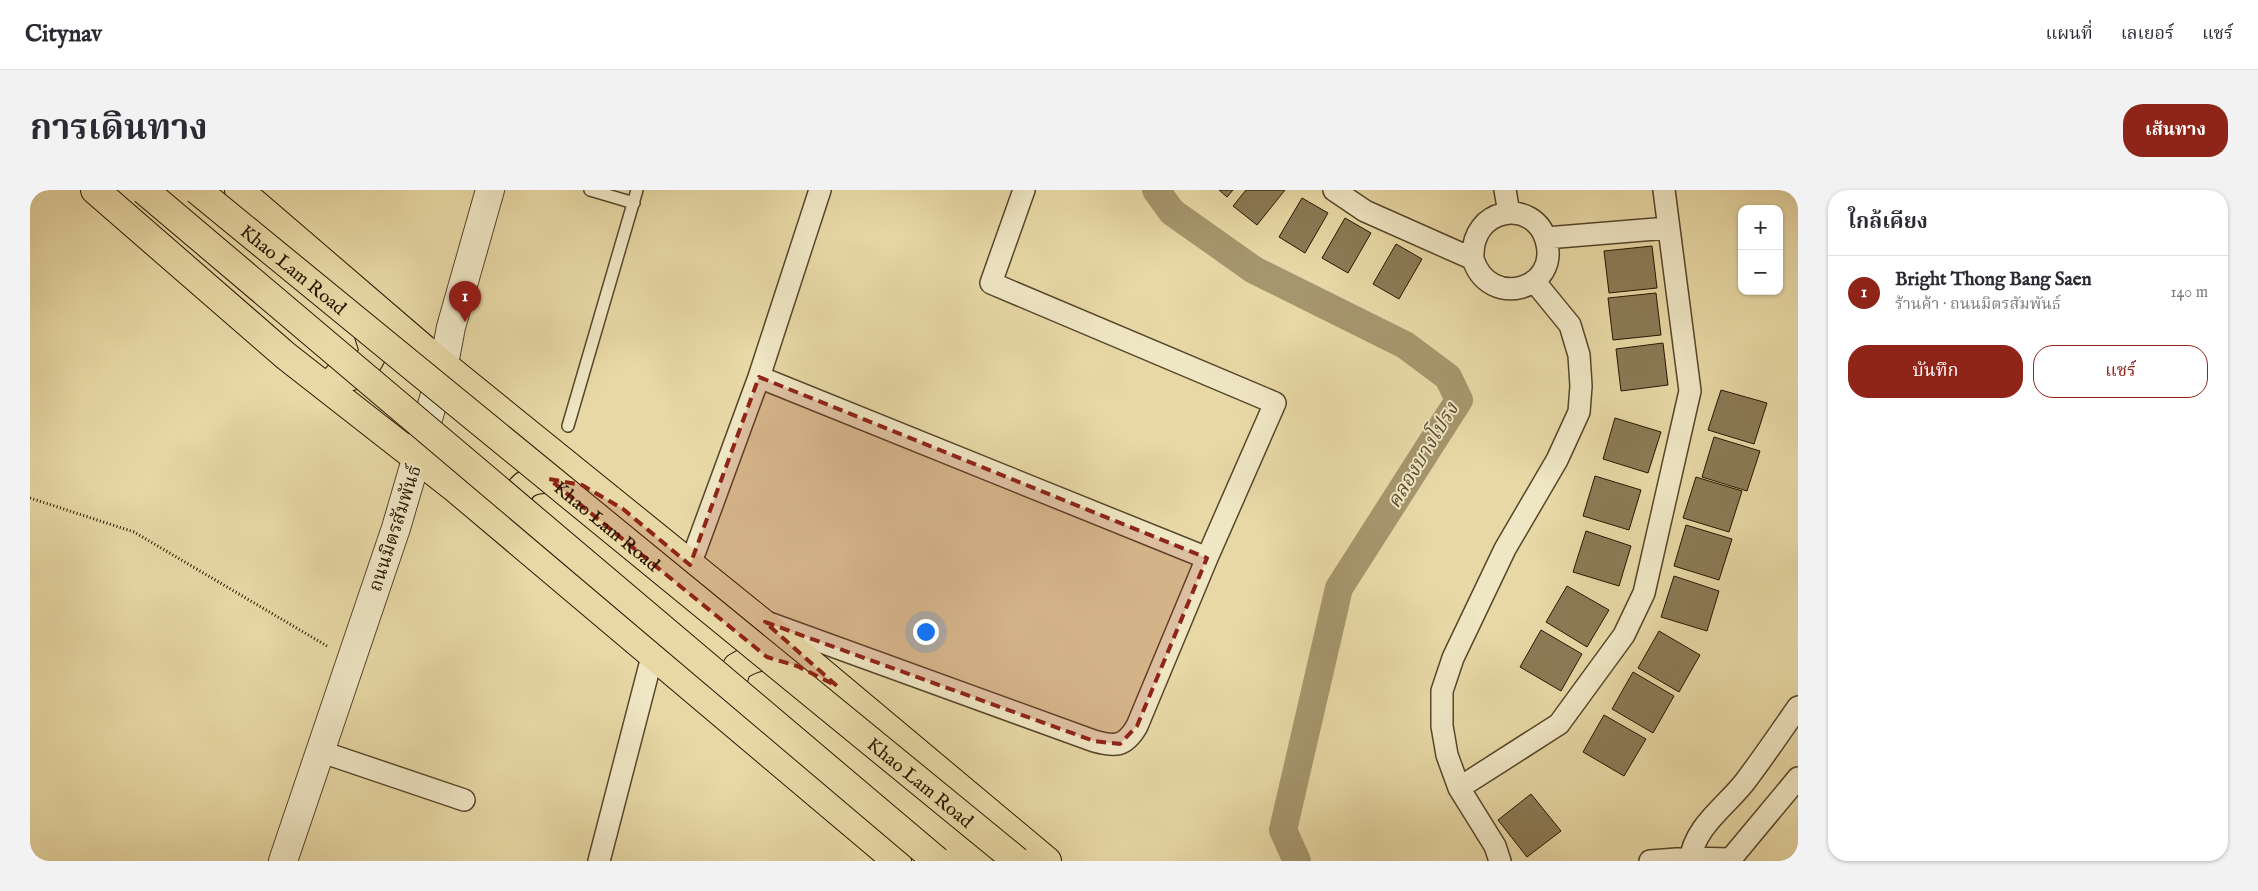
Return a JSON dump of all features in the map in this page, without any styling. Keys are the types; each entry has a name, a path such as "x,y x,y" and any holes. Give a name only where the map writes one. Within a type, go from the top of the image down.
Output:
{"main road":[{"path":"95,190 286,356 456,489 554,573 653,653 897,861"},
{"path":"106,190 123,194 133,190"},
{"name":"Khao Lam Road","path":"144,190 937,861"},
{"name":"Khao Lam Road","path":"197,190 1017,861"},
{"path":"239,190 444,364 759,620 1047,861"},
{"path":"286,356 319,372 335,377 347,378 365,369 374,352 370,336 362,313 342,278"},
{"path":"554,573 532,550 519,528 514,508 520,489 535,479 553,478 582,485 623,510"},
{"path":"777,759 736,706 731,686 737,667 753,657 771,657 798,666 837,686"}],"street":[{"name":"ถนนมิตรสัมพันธ์","path":"284,861 396,528 444,364 451,327 490,190"},
{"path":"690,565 759,377 820,190"},
{"path":"759,620 1108,745 1120,744 1130,737 1137,726 1274,404 991,283 1024,190"},
{"path":"1334,190 1365,211 1473,259"},
{"path":"1505,190 1509,213"},
{"path":"1459,788 1559,724 1624,635 1644,593 1690,391 1664,190"},
{"path":"1509,213 1520,214 1531,219 1546,238 1547,262 1534,282 1524,287 1512,290 1499,288 1477,272 1473,259 1474,240 1484,223 1496,216 1509,213"},
{"path":"1546,238 1668,228"},
{"path":"1500,861 1495,846 1459,788 1447,756 1442,726 1442,691 1453,658 1505,548 1557,460 1579,412 1581,386 1579,355 1570,325 1534,282"},
{"path":"759,377 1207,558"},
{"path":"599,861 653,653"},
{"path":"1690,859 1697,837 1715,813 1742,785 1798,707"},
{"path":"322,752 464,800"},
{"path":"1650,861 1729,860 1798,778"}],"lane":[{"path":"590,190 634,203"},
{"path":"568,426 637,190"}],"path":[{"path":"30,498 134,532 352,661"}],"highlighted area":[{"path":"759,377 1207,558 1137,726 1120,744 1094,741 765,622 837,686 797,666 767,657 549,479 582,485 623,509 690,565"}],"building":[{"path":"1219,190 1233,190 1227,197"},
{"path":"1246,190 1285,190 1257,225 1233,206"},
{"path":"1302,198 1328,213 1305,253 1279,237"},
{"path":"1345,218 1371,233 1348,273 1322,258"},
{"path":"1396,244 1422,259 1399,299 1373,284"},
{"path":"1652,246 1657,288 1609,293 1604,251"},
{"path":"1656,293 1661,335 1613,340 1608,298"},
{"path":"1663,343 1668,385 1621,391 1616,349"},
{"path":"1721,390 1767,403 1754,444 1708,430"},
{"path":"1615,418 1661,432 1648,473 1603,459"},
{"path":"1714,437 1760,451 1747,491 1702,477"},
{"path":"1595,476 1641,490 1629,530 1583,516"},
{"path":"1696,477 1742,491 1729,532 1683,518"},
{"path":"1686,525 1732,539 1719,580 1674,566"},
{"path":"1586,531 1631,546 1619,586 1573,572"},
{"path":"1674,576 1719,591 1707,631 1661,617"},
{"path":"1567,586 1609,610 1587,647 1546,622"},
{"path":"1541,630 1582,654 1561,691 1520,667"},
{"path":"1659,631 1700,655 1679,692 1638,668"},
{"path":"1633,672 1674,696 1653,733 1612,709"},
{"path":"1604,715 1646,739 1624,776 1583,752"},
{"path":"1531,794 1561,831 1527,857 1498,820"}],"waterway":[{"name":"คลองบางโปรง","path":"1156,190 1172,212 1254,270 1405,345 1448,377 1459,400 1339,588 1283,830 1297,861"}],"place":[{"name":"Bright Thong Bang Saen","path":"465,322"}]}
